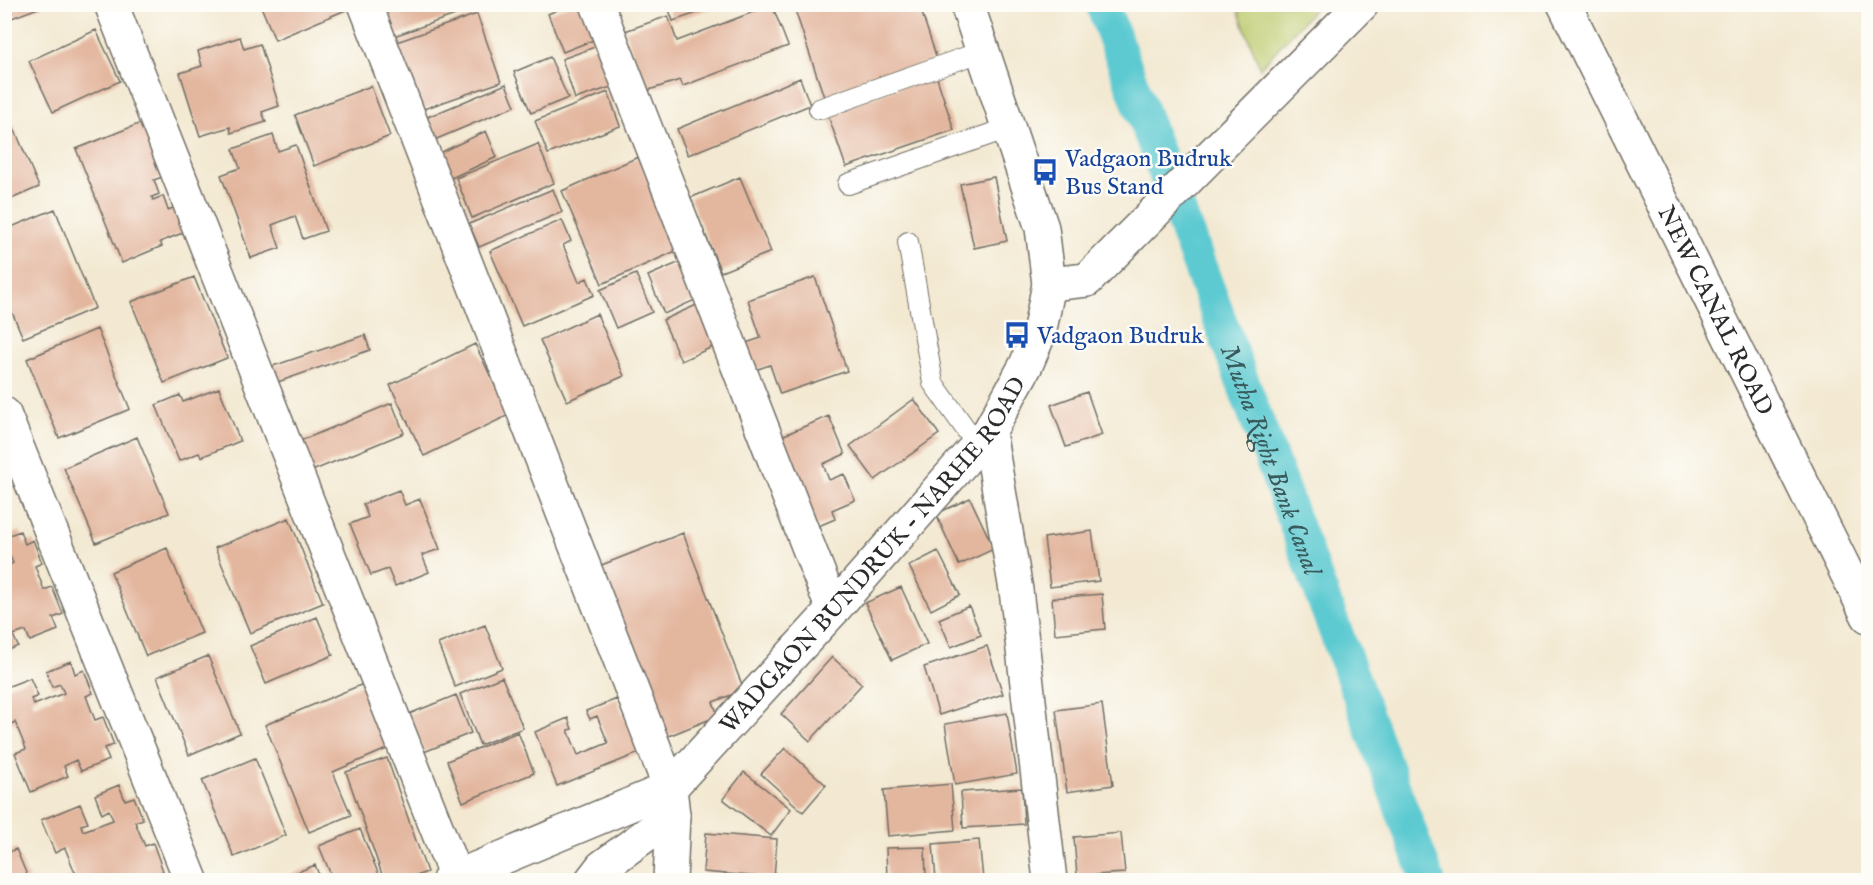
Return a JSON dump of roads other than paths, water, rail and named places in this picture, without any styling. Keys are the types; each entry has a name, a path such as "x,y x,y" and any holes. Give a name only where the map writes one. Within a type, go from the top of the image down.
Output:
{"street":[{"path":"111,4 452,879"},
{"path":"364,4 672,801 670,880"},
{"path":"597,4 833,610"},
{"name":"WADGAON BUNDRUK - NARHE ROAD","path":"452,879 672,801 833,610 983,439 1026,365 1040,334 1048,284 1042,228 967,4"},
{"path":"1048,284 1087,280 1362,4"},
{"name":"NEW CANAL ROAD","path":"1564,4 1869,616"},
{"path":"4,414 191,880"},
{"path":"983,439 1016,590 1050,880"},
{"path":"592,880 602,867 672,801"}],"lane":[{"path":"819,109 983,51"},
{"path":"848,184 1008,128"},
{"path":"908,242 933,383 983,439"}],"waterway":[{"name":"Mutha Right Bank Canal","path":"1102,4 1428,880"}],"place":[{"name":"Vadgaon Budruk Bus Stand","path":"1045,172"},
{"name":"Vadgaon Budruk","path":"1017,335"}]}
